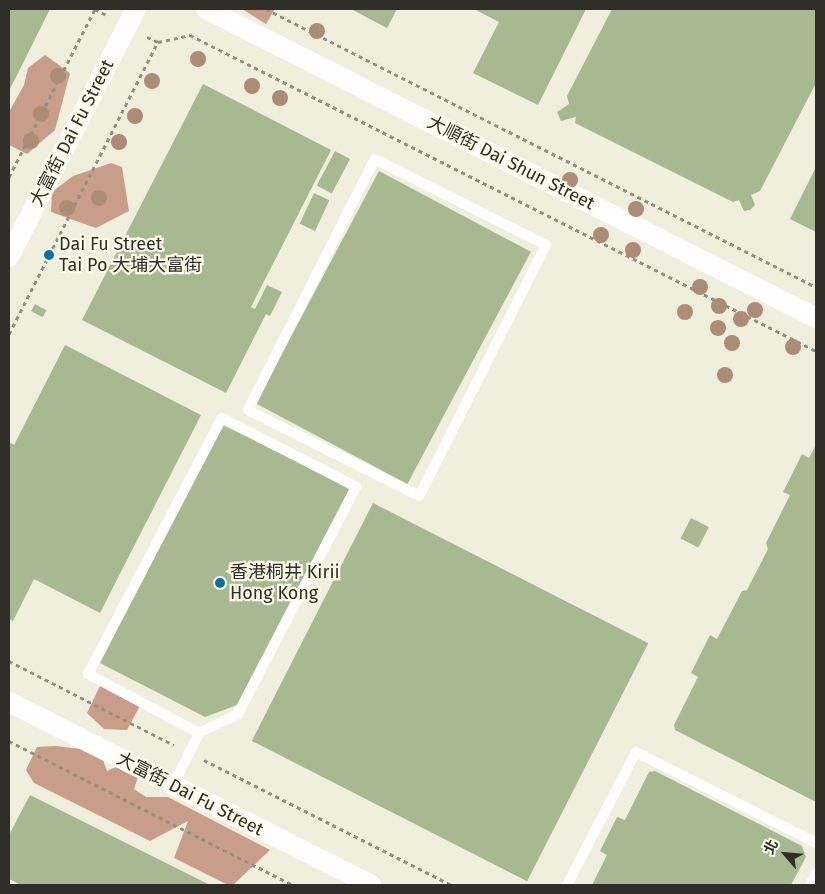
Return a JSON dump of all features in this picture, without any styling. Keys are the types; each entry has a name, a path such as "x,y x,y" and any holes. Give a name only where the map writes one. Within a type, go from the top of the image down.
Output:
{"street":[{"name":"大富街 Dai Fu Street","path":"9,257 136,9"},
{"name":"大順街 Dai Shun Street","path":"206,9 816,318"},
{"name":"大富街 Dai Fu Street","path":"9,702 370,885"}],"lane":[{"path":"375,159 546,245 419,496 248,410 375,159"},
{"path":"173,785 200,732 238,714 356,487 222,418 88,674 200,732"},
{"path":"567,885 636,752 816,843"},
{"path":"810,885 816,873"}],"path":[{"path":"9,177 96,9"},
{"path":"266,9 816,287"},
{"path":"9,334 158,42 190,35 816,351"},
{"path":"9,661 451,885"},
{"path":"9,741 293,885"}],"shaded area":[{"path":"242,9 275,9 266,24"},
{"path":"45,55 70,73 55,130 27,154 9,145 9,112 24,85 28,68"},
{"path":"111,163 122,167 129,211 96,228 51,212 52,192 73,176"},
{"path":"101,684 143,700 127,730 104,729 87,713"},
{"path":"55,746 81,749 103,760 107,771 116,767 139,774 134,789 146,797 168,797 270,850 233,885 228,885 174,858 188,821 150,841 34,783 26,770 37,747"}],"building":[{"path":"9,9 50,9 9,91"},
{"path":"351,9 397,9 387,28"},
{"path":"474,9 586,9 538,105 473,73 499,22"},
{"path":"612,9 816,9 816,83 760,191 751,195 755,205 750,210 744,211 739,200 733,202 575,123 576,117 561,121 557,112 569,104 567,96"},
{"path":"203,84 331,150 251,307 255,309 267,285 282,292 270,316 266,314 226,393 82,320"},
{"path":"335,151 350,159 332,193 317,185"},
{"path":"816,167 816,232 790,219"},
{"path":"379,171 531,252 407,484 256,403"},
{"path":"314,193 329,200 315,231 300,224"},
{"path":"35,304 46,310 42,317 31,311"},
{"path":"65,345 201,415 100,613 34,579 13,621 9,619 9,442 14,445"},
{"name":"香港桐井 Kirii Hong Kong","path":"223,425 350,488 237,705 205,717 100,663"},
{"path":"816,445 816,802 675,730 674,725 698,677 691,673 710,635 717,639 742,591 747,590 768,549 766,543 790,495 783,492 802,454 809,458"},
{"path":"373,503 648,643 527,881 252,741"},
{"path":"691,518 709,527 698,548 681,538"},
{"path":"655,771 802,846 806,857 791,885 592,885 607,855 600,851 617,817 625,820 649,772"},
{"path":"30,795 210,885 21,885 9,879 9,835"}],"place":[{"name":"Dai Fu Street Tai Po 大埔大富街","path":"49,255"},
{"name":"香港桐井 Kirii Hong Kong","path":"220,583"}]}
